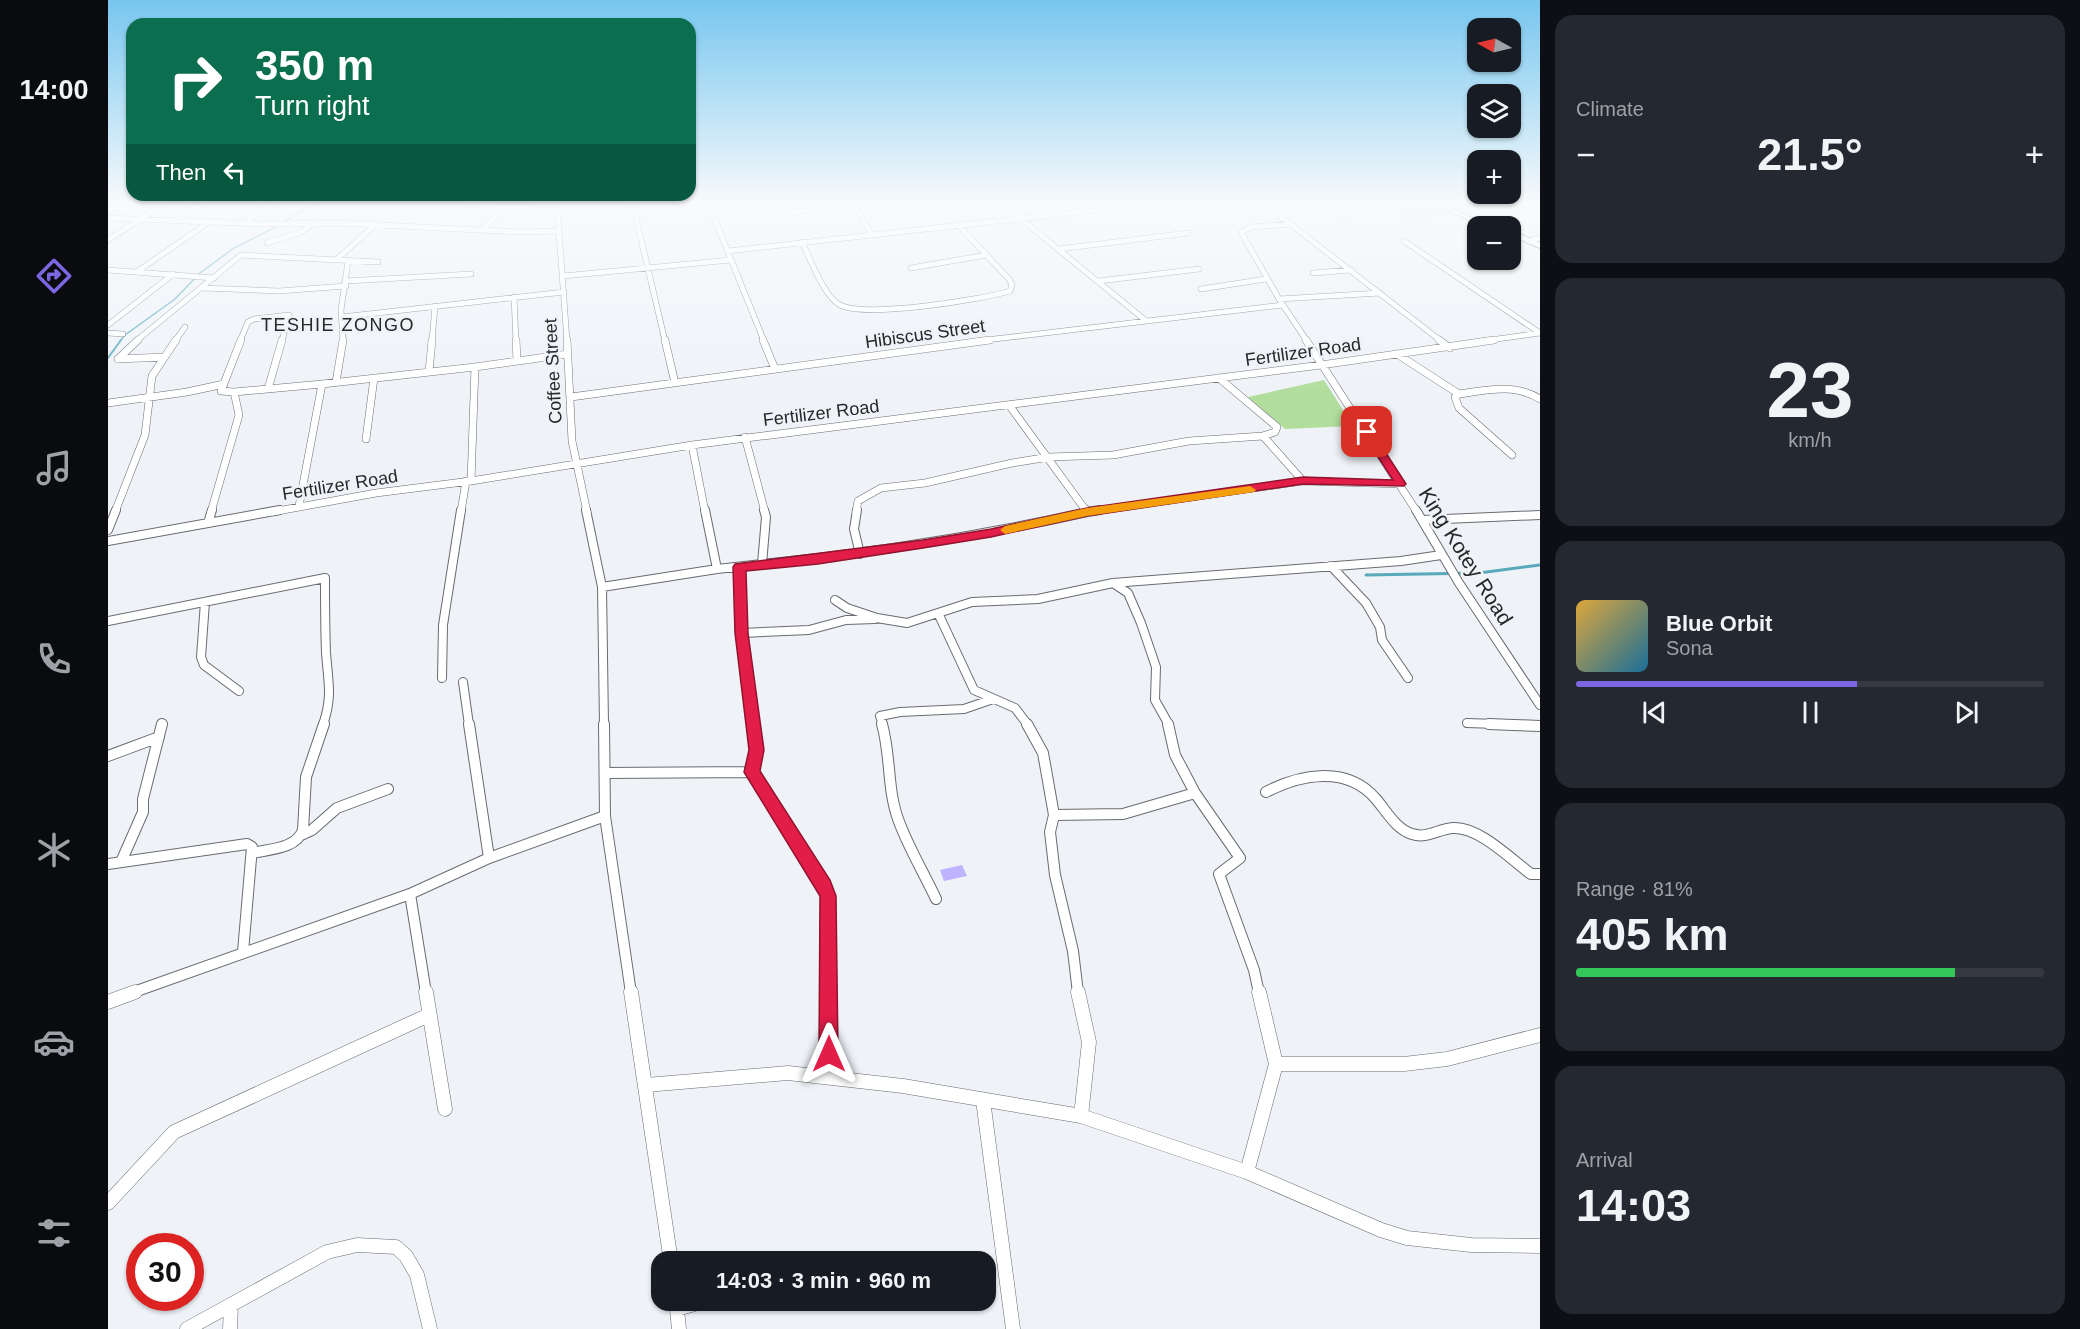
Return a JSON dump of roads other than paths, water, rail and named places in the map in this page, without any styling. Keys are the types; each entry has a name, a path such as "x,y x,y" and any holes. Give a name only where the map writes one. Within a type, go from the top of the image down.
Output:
{"street":[{"path":"138,271 144,267"},
{"path":"164,357 118,359 123,352 227,267"},
{"path":"336,382 343,342 342,317 347,267"},
{"name":"Coffee Street","path":"562,267 572,397 572,441 602,587 605,816 669,1251"},
{"path":"563,276 648,267"},
{"path":"648,267 675,383"},
{"path":"734,267 775,369"},
{"path":"815,267 838,305 866,311 1002,295 1010,291 1012,285 996,267"},
{"path":"911,268 917,267"},
{"path":"1082,267 1145,320"},
{"name":"King Kotey Road","path":"1259,267 1321,365 1401,484 1459,583 1540,705"},
{"path":"1347,267 1450,348"},
{"path":"1442,267 1540,333"},
{"path":"1099,281 1199,269"},
{"path":"108,270 214,278"},
{"path":"1313,273 1351,270"},
{"path":"108,325 173,274"},
{"path":"202,288 279,291 471,274"},
{"path":"1201,289 1266,279"},
{"path":"342,317 564,292"},
{"name":"Hibiscus Street","path":"572,397 1281,302 1380,293"},
{"path":"514,297 517,360"},
{"path":"429,372 435,306"},
{"path":"268,389 290,315 250,320 222,392 234,392 268,389 322,384 568,354"},
{"path":"108,530 145,435 152,376 185,327"},
{"path":"108,333 123,334"},
{"name":"Fertilizer Road","path":"108,541 299,506 745,437 1321,365 1450,348 1540,333"},
{"path":"1396,354 1459,394 1509,390 1529,391 1540,399"},
{"path":"442,678 443,625 468,481 475,367"},
{"path":"366,439 374,378"},
{"path":"860,554 854,529 858,501 882,488 925,483 1049,457 1113,455 1189,441 1263,436 1275,432 1277,427 1219,378"},
{"path":"108,403 151,398 224,384"},
{"path":"299,506 322,384"},
{"path":"207,523 239,415 234,392"},
{"path":"1459,394 1455,397 1459,408 1512,455"},
{"path":"1009,405 1087,512"},
{"path":"1263,436 1303,481"},
{"path":"745,437 766,517 762,564"},
{"path":"692,445 717,569"},
{"path":"602,587 717,569 860,554 970,537 1087,512 1303,481 1401,484"},
{"path":"1422,520 1540,515"},
{"path":"835,600 847,608 877,618 907,623 972,602 1038,599 1113,583 1444,559"},
{"path":"1331,566 1366,603 1380,627 1382,640 1408,678"},
{"path":"739,567 742,633 756,750 752,772 824,886 828,896 829,1077"},
{"path":"108,621 322,578 326,580 326,654 330,680 330,705 306,777 301,835"},
{"path":"1113,583 1128,593 1141,623 1156,667 1155,700 1170,728 1175,755 1195,793 1240,858 1219,874 1254,970 1276,1064 1247,1172"},
{"path":"205,602 201,657 204,665 239,691"},
{"path":"938,613 974,690 1015,708 1025,720 1043,753 1054,815 1050,832 1055,874 1072,943 1077,988 1089,1042 1081,1116"},
{"path":"742,633 809,630 846,620 877,618"},
{"path":"463,682 489,858"},
{"path":"936,899 898,819 888,775 889,748 880,716 900,712 964,710 993,699"},
{"path":"1467,723 1540,726"},
{"path":"121,862 143,812 143,799 162,724"},
{"path":"108,756 159,737"},
{"path":"605,773 752,772"},
{"path":"1266,792 1290,778 1310,775 1335,777 1368,790 1402,829 1413,835 1422,836 1453,828 1465,829 1532,874 1540,874"},
{"path":"252,853 294,843 301,835 314,831 323,818 338,808 388,789"},
{"path":"1054,815 1123,814 1195,793"},
{"path":"108,1002 410,894 489,858 605,816"},
{"path":"108,864 247,844 252,847 243,952"},
{"path":"410,894 445,1109"},
{"path":"108,1203 174,1132 429,1015"},
{"path":"1276,1064 1404,1064 1447,1059 1540,1035"},
{"path":"646,1085 788,1073 903,1086 1081,1116 1247,1172 1381,1230 1407,1238 1471,1245 1540,1246"},
{"path":"983,1100 1013,1329"},
{"path":"187,1329 327,1252 357,1245 396,1247 406,1256 417,1275 430,1329"},
{"path":"230,1329 231,1305"},
{"path":"677,1311 679,1329"}],"waterway":[{"path":"120,341 175,299 208,267"},
{"path":"108,358 121,340"},
{"path":"1366,575 1479,573 1540,565"}],"district":[{"name":"TESHIE ZONGO","path":"338,325"}]}
